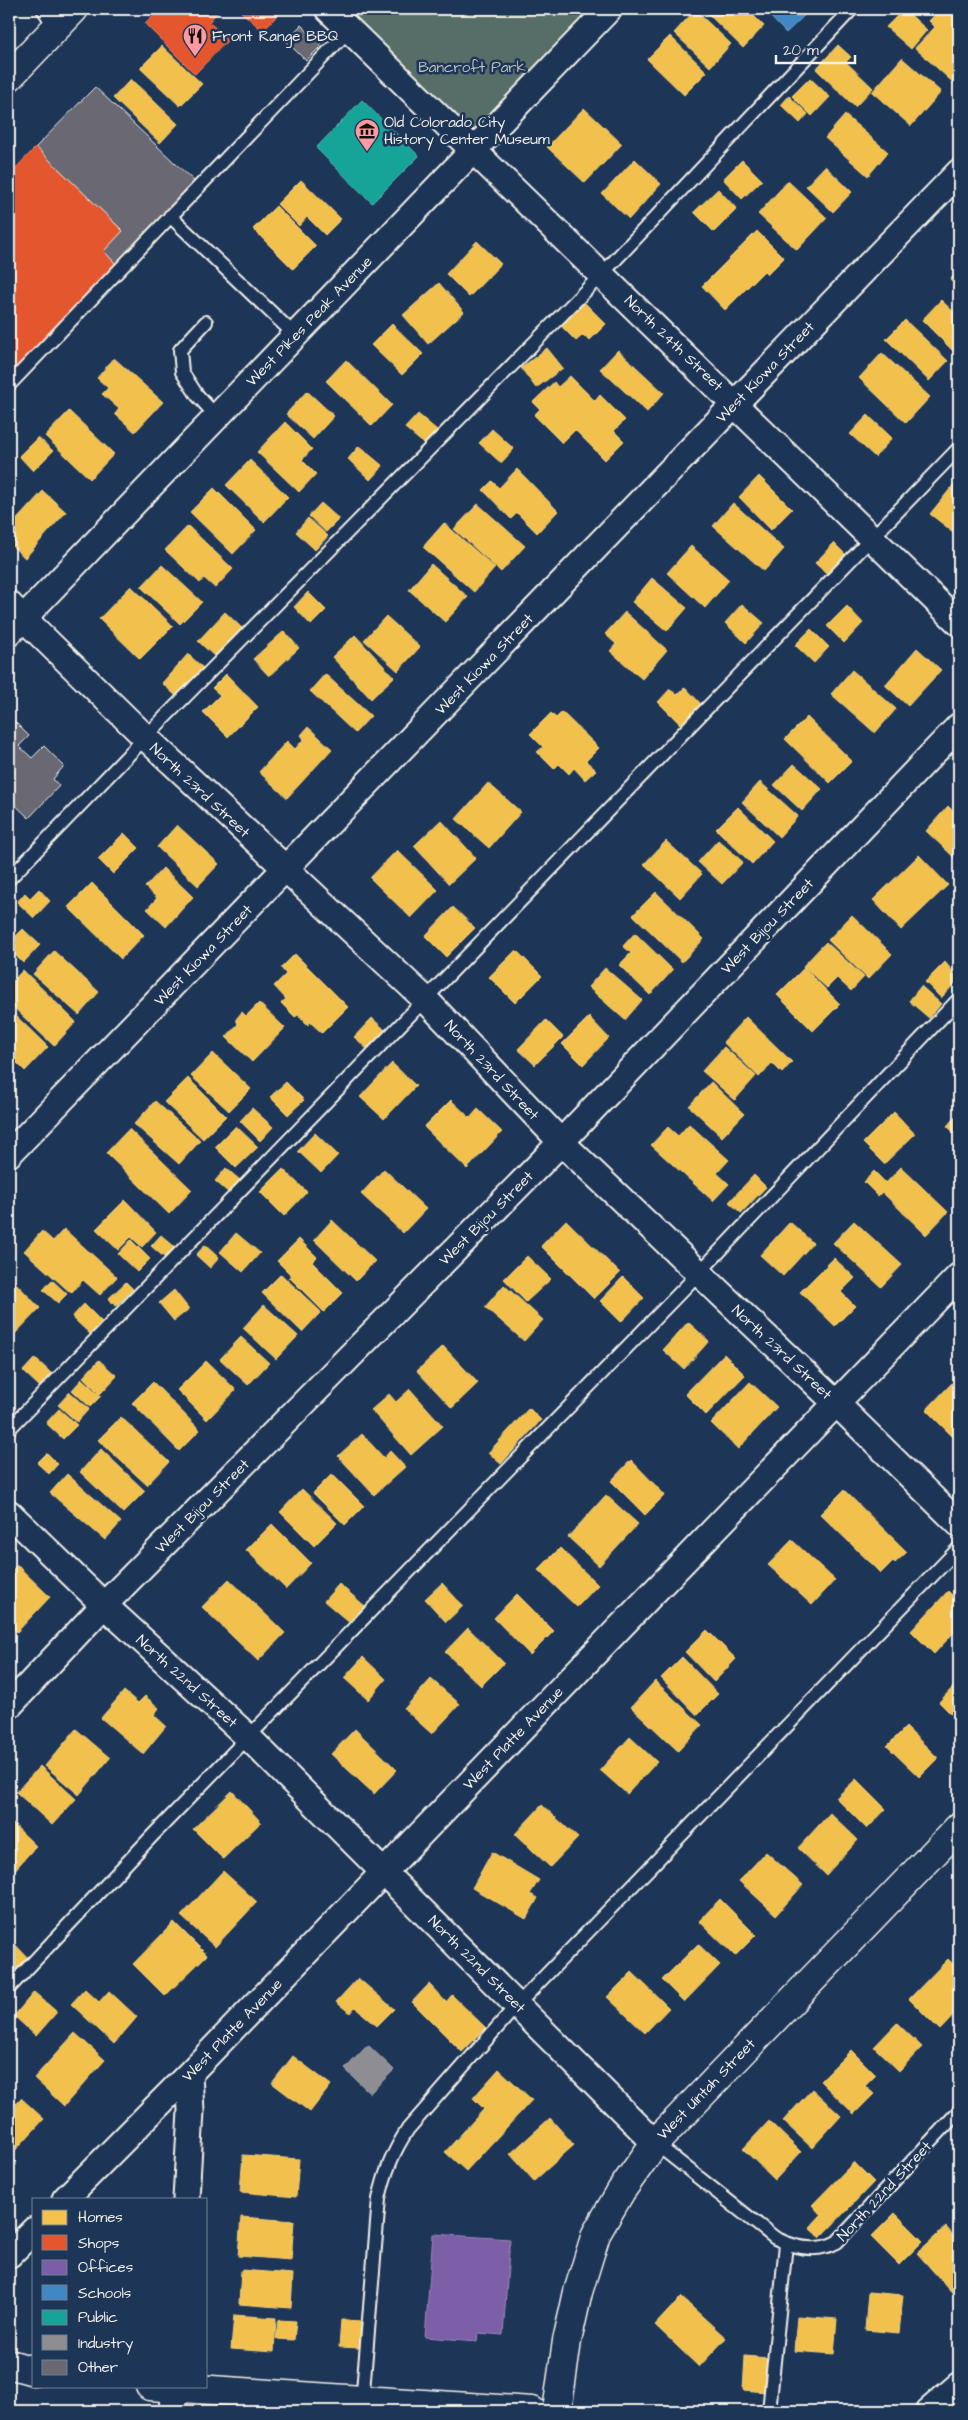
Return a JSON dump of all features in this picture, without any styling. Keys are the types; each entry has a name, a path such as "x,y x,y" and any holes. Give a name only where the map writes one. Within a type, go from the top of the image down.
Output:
{"main road":[{"path":"9,78 49,18 74,9"},
{"name":"West Uintah Street","path":"557,2411 568,2333 578,2292 596,2234 621,2191 655,2143 959,1827"},
{"path":"9,2364 32,2370"},
{"path":"167,2393 362,2406 532,2411"}],"street":[{"name":"North 24th Street","path":"328,9 472,151 735,402 959,623"},
{"name":"West Pikes Peak Avenue","path":"14,618 217,417 609,9"},
{"name":"West Kiowa Street","path":"9,1154 286,870 735,402 959,172"},
{"name":"North 23rd Street","path":"14,618 426,1000 560,1142 837,1404 959,1524"},
{"name":"West Bijou Street","path":"9,1706 104,1605 560,1142 959,726"},
{"name":"West Platte Avenue","path":"66,2198 189,2074 959,1276"},
{"name":"North 22nd Street","path":"9,1513 104,1605 248,1737 655,2143"},
{"path":"186,2198 192,2111 189,2074"},
{"path":"9,2255 32,2232"},
{"path":"929,2411 959,2385"}],"lane":[{"path":"9,879 145,738 602,274 852,9"},
{"path":"9,385 350,30"},
{"path":"170,216 295,335"},
{"path":"206,322 180,350 182,372 197,396 217,417"},
{"path":"9,1429 874,539 959,448"},
{"path":"9,1988 248,1737 699,1273 959,999"},
{"path":"362,2406 379,2199 385,2171 394,2150 408,2129 517,2005 959,1548"},
{"name":"North 22nd Street","path":"655,2143 775,2238 786,2244 817,2249 828,2247 837,2242 959,2111"},
{"path":"769,2411 786,2244"}],"green space":[{"name":"Bancroft Park","path":"328,9 609,9 472,151"}],"building: Homes":[{"path":"709,9 747,9 764,26 743,48 706,12"},
{"path":"904,9 927,30 911,49 886,27"},
{"path":"940,9 949,9 959,18 958,87 915,48 935,27 929,21"},
{"path":"695,10 731,44 710,67 674,33"},
{"path":"670,36 707,72 684,95 647,59"},
{"path":"838,45 851,57 846,62 873,88 855,107 816,69"},
{"path":"162,46 202,84 180,106 140,68"},
{"path":"902,58 941,92 911,126 872,92"},
{"path":"810,78 830,97 812,116 792,96"},
{"path":"131,79 178,124 160,143 113,98"},
{"path":"789,96 808,114 800,123 781,105"},
{"path":"584,108 622,144 585,183 547,147"},
{"path":"845,115 888,152 868,176 825,138"},
{"path":"635,159 661,184 629,219 602,194"},
{"path":"742,160 762,180 742,199 723,179"},
{"path":"825,166 852,192 833,212 806,186"},
{"path":"301,180 341,219 325,235 307,217 299,226 277,204"},
{"path":"788,181 827,218 797,250 758,214"},
{"path":"718,189 737,209 714,232 694,212"},
{"path":"276,206 316,246 293,269 253,229"},
{"path":"757,231 784,258 767,275 764,271 725,310 702,286"},
{"path":"477,241 501,264 469,297 446,274"},
{"path":"959,269 959,289 950,280"},
{"path":"439,283 464,312 428,344 403,315"},
{"path":"941,300 959,317 959,349 957,347 953,351 922,320"},
{"path":"584,302 606,324 589,341 583,335 576,341 560,325"},
{"path":"905,320 948,361 929,381 886,339"},
{"path":"392,324 423,354 402,375 371,345"},
{"path":"547,348 563,368 536,388 521,368"},
{"path":"618,350 664,393 647,412 600,369"},
{"path":"882,353 930,397 906,423 859,378"},
{"path":"114,358 163,402 135,432 115,414 119,409 102,394 108,388 97,378"},
{"path":"346,360 392,405 372,426 326,381"},
{"path":"570,376 595,401 600,395 625,420 614,431 624,441 605,460 575,430 562,443 534,415 540,409 533,402 554,382 558,387"},
{"path":"307,391 334,416 313,439 286,414"},
{"path":"69,411 114,454 90,479 45,436"},
{"path":"418,414 437,430 424,444 405,428"},
{"path":"868,415 892,438 875,457 850,434"},
{"path":"285,422 312,449 302,460 316,474 299,492 257,452"},
{"path":"492,429 514,449 501,463 479,443"},
{"path":"38,437 53,451 33,471 19,456"},
{"path":"359,446 383,466 370,480 348,459"},
{"path":"250,460 288,497 264,522 226,485"},
{"path":"517,469 558,511 537,533 517,513 511,519 483,490 492,481 499,488"},
{"path":"759,476 792,509 771,530 739,497"},
{"path":"959,478 959,532 957,535 930,514"},
{"path":"214,488 256,530 233,554 190,512"},
{"path":"43,491 66,512 25,558 9,543 9,528"},
{"path":"321,503 339,519 326,532 309,516"},
{"path":"733,503 784,549 764,571 713,526"},
{"path":"478,504 525,546 501,572 454,529"},
{"path":"308,518 328,536 315,550 296,532"},
{"path":"444,523 495,568 474,592 423,547"},
{"path":"188,526 233,569 215,588 204,578 200,583 165,550"},
{"path":"834,543 847,556 829,576 815,563"},
{"path":"691,546 729,580 705,608 667,573"},
{"path":"431,564 468,597 445,622 409,590"},
{"path":"162,565 202,602 180,624 141,587"},
{"path":"652,578 687,608 667,631 632,602"},
{"path":"131,586 173,626 140,659 99,619"},
{"path":"308,592 326,610 311,625 294,607"},
{"path":"742,604 764,623 746,643 725,623"},
{"path":"847,606 863,623 844,643 827,626"},
{"path":"225,612 243,629 216,658 198,641"},
{"path":"625,612 667,650 642,679 610,651 616,644 605,634"},
{"path":"386,616 420,647 398,671 364,640"},
{"path":"811,629 829,647 814,663 795,645"},
{"path":"284,631 299,648 269,676 253,659"},
{"path":"355,635 394,677 371,699 332,657"},
{"path":"917,648 941,670 908,706 885,685"},
{"path":"188,654 203,668 177,697 162,683"},
{"path":"852,670 896,709 875,733 831,694"},
{"path":"226,674 258,707 228,737 203,712 220,695 212,688"},
{"path":"325,674 371,716 355,733 310,691"},
{"path":"685,687 701,704 681,725 658,702 670,689 677,695"},
{"path":"562,712 599,748 586,761 596,770 585,780 574,768 569,774 559,764 554,769 537,752 543,747 530,734 551,713 556,718"},
{"path":"807,717 852,761 830,783 785,739"},
{"path":"308,727 332,749 287,798 259,772 287,741 295,749 304,739 301,735"},
{"path":"794,764 822,789 802,811 774,785"},
{"path":"760,782 798,816 779,837 742,802"},
{"path":"488,783 521,812 489,848 456,819"},
{"path":"948,806 959,817 959,862 926,831"},
{"path":"738,807 773,841 752,864 716,829"},
{"path":"441,820 476,858 449,884 414,846"},
{"path":"177,825 219,864 198,886 157,847"},
{"path":"124,833 139,848 113,874 98,859"},
{"path":"718,840 743,862 722,884 698,862"},
{"path":"666,841 702,874 680,898 644,864"},
{"path":"397,850 438,890 411,918 370,878"},
{"path":"919,855 948,885 901,930 873,900"},
{"path":"163,868 193,897 166,927 147,909 157,898 145,887"},
{"path":"92,883 144,935 121,959 68,907"},
{"path":"39,889 50,901 34,918 17,902 25,893 30,898"},
{"path":"656,892 704,939 682,962 633,915"},
{"path":"453,907 475,928 446,957 425,936"},
{"path":"852,915 892,954 868,979 828,940"},
{"path":"23,929 40,945 23,963 10,950 17,943 13,939"},
{"path":"635,933 673,970 650,995 619,965 631,953 623,946"},
{"path":"826,942 864,977 851,991 837,978 827,988 803,966"},
{"path":"516,950 542,976 515,1003 489,977"},
{"path":"54,951 99,992 79,1015 33,974"},
{"path":"295,954 348,1007 322,1033 310,1022 308,1025 298,1015 295,1017 281,1003 286,999 274,986 286,974 281,968"},
{"path":"945,962 959,979 941,998 925,982"},
{"path":"605,968 642,1000 625,1020 588,987"},
{"path":"804,968 840,1004 813,1031 777,995"},
{"path":"23,970 76,1022 54,1046 9,1003 9,985"},
{"path":"921,986 941,1004 929,1018 909,1001"},
{"path":"259,1003 285,1028 252,1062 226,1037 238,1024 236,1019 242,1012 246,1016"},
{"path":"9,1009 48,1047 25,1071 9,1055"},
{"path":"589,1017 609,1038 583,1065 562,1044"},
{"path":"746,1017 792,1062 782,1073 772,1063 759,1077 723,1042"},
{"path":"372,1018 385,1030 367,1049 354,1037"},
{"path":"546,1020 563,1037 535,1065 518,1049"},
{"path":"724,1047 756,1076 735,1100 702,1071"},
{"path":"213,1053 251,1089 229,1111 191,1076"},
{"path":"392,1063 416,1086 384,1119 360,1097"},
{"path":"188,1078 226,1116 203,1139 164,1102"},
{"path":"286,1082 304,1100 288,1115 270,1097"},
{"path":"711,1082 744,1114 722,1137 689,1106"},
{"path":"451,1100 470,1118 478,1109 502,1132 467,1169 424,1127"},
{"path":"155,1101 200,1141 179,1164 134,1124"},
{"path":"252,1108 273,1127 260,1141 240,1121"},
{"path":"894,1112 915,1134 884,1164 863,1143"},
{"path":"959,1112 959,1137 947,1126"},
{"path":"689,1124 729,1160 717,1173 729,1184 713,1201 651,1145 668,1127 678,1136"},
{"path":"236,1126 258,1147 236,1168 215,1147"},
{"path":"129,1129 192,1190 169,1214 106,1153"},
{"path":"315,1133 338,1155 321,1173 298,1151"},
{"path":"901,1167 948,1212 926,1235 882,1192 878,1196 864,1182 874,1171 886,1183"},
{"path":"226,1168 240,1180 229,1193 215,1181"},
{"path":"283,1169 307,1192 284,1216 260,1192"},
{"path":"384,1169 426,1209 403,1233 361,1194"},
{"path":"754,1175 766,1187 741,1213 729,1202"},
{"path":"125,1200 156,1232 142,1247 131,1237 118,1250 96,1229"},
{"path":"332,1220 375,1261 356,1281 314,1240"},
{"path":"566,1220 620,1273 594,1299 541,1246"},
{"path":"854,1221 902,1265 881,1287 833,1243"},
{"path":"790,1222 813,1243 783,1276 760,1255"},
{"path":"64,1229 117,1277 100,1295 83,1280 71,1293 24,1251 42,1231 53,1241"},
{"path":"236,1233 260,1253 243,1272 220,1252"},
{"path":"161,1235 175,1247 165,1258 151,1246"},
{"path":"299,1239 317,1257 312,1262 343,1293 324,1312 289,1277 291,1275 277,1261"},
{"path":"131,1240 150,1259 137,1272 118,1254"},
{"path":"205,1245 219,1258 210,1268 196,1255"},
{"path":"527,1256 551,1279 526,1302 504,1279"},
{"path":"834,1258 855,1278 841,1292 855,1306 835,1326 800,1292"},
{"path":"281,1274 321,1312 302,1332 262,1293"},
{"path":"9,1276 40,1308 9,1340"},
{"path":"623,1277 644,1298 621,1322 600,1301"},
{"path":"52,1280 67,1294 58,1303 43,1290"},
{"path":"126,1282 133,1289 116,1306 108,1299"},
{"path":"504,1285 543,1320 524,1341 485,1307"},
{"path":"174,1290 189,1309 174,1321 159,1303"},
{"path":"84,1304 103,1323 91,1335 72,1317"},
{"path":"264,1305 298,1336 276,1359 243,1328"},
{"path":"688,1322 709,1341 684,1369 663,1350"},
{"path":"241,1337 269,1363 248,1385 220,1359"},
{"path":"443,1346 478,1383 452,1408 417,1371"},
{"path":"724,1354 745,1375 706,1415 685,1394"},
{"path":"35,1358 52,1374 40,1387 23,1371"},
{"path":"99,1360 117,1376 100,1394 83,1377"},
{"path":"206,1361 236,1390 207,1420 177,1390"},
{"path":"82,1379 101,1396 90,1407 72,1390"},
{"path":"153,1382 200,1430 179,1451 132,1403"},
{"path":"750,1382 777,1407 738,1449 711,1423"},
{"path":"952,1383 959,1390 959,1443 926,1410"},
{"path":"410,1389 443,1426 411,1455 371,1410 389,1394 396,1402"},
{"path":"70,1392 89,1409 77,1422 58,1405"},
{"path":"529,1408 541,1420 501,1464 488,1453"},
{"path":"59,1409 77,1425 63,1439 46,1423"},
{"path":"121,1417 169,1462 147,1485 98,1440"},
{"path":"362,1434 384,1458 390,1451 405,1467 374,1495 338,1456"},
{"path":"101,1449 145,1491 123,1513 80,1472"},
{"path":"47,1453 58,1464 49,1474 37,1463"},
{"path":"631,1460 665,1495 645,1515 611,1481"},
{"path":"67,1474 121,1522 105,1540 50,1493"},
{"path":"332,1474 364,1506 345,1525 313,1493"},
{"path":"302,1489 337,1523 314,1546 280,1512"},
{"path":"844,1490 907,1552 895,1563 893,1561 881,1573 820,1514"},
{"path":"606,1495 638,1524 599,1566 568,1537"},
{"path":"272,1524 311,1563 286,1589 246,1550"},
{"path":"792,1540 835,1580 812,1605 768,1565"},
{"path":"560,1548 598,1585 577,1607 538,1570"},
{"path":"17,1565 50,1597 17,1632 9,1625 9,1574"},
{"path":"229,1579 285,1633 258,1661 202,1607"},
{"path":"442,1583 463,1606 446,1622 425,1599"},
{"path":"339,1584 365,1606 351,1624 324,1601"},
{"path":"948,1591 959,1602 959,1627 934,1654 911,1631"},
{"path":"517,1594 554,1631 530,1655 494,1618"},
{"path":"468,1628 504,1663 481,1686 445,1652"},
{"path":"707,1630 736,1659 714,1682 685,1652"},
{"path":"363,1657 386,1679 368,1700 344,1678"},
{"path":"682,1657 718,1694 697,1715 661,1678"},
{"path":"431,1679 460,1704 432,1734 404,1709"},
{"path":"655,1681 702,1725 678,1751 631,1707"},
{"path":"959,1681 959,1722 939,1702"},
{"path":"124,1691 138,1703 145,1696 159,1708 154,1715 166,1726 143,1754 101,1718"},
{"path":"906,1727 938,1758 919,1777 887,1746"},
{"path":"76,1729 110,1758 79,1795 45,1766"},
{"path":"355,1729 397,1770 374,1794 331,1754"},
{"path":"630,1737 657,1762 627,1794 600,1770"},
{"path":"40,1766 76,1799 52,1825 16,1792"},
{"path":"856,1779 886,1809 867,1829 836,1798"},
{"path":"232,1791 261,1822 223,1859 193,1829"},
{"path":"542,1805 578,1838 550,1867 515,1834"},
{"path":"830,1813 858,1840 826,1875 798,1848"},
{"path":"9,1820 36,1846 12,1873 9,1870"},
{"path":"492,1852 539,1880 530,1894 538,1898 526,1919 472,1888"},
{"path":"766,1852 803,1885 776,1915 739,1881"},
{"path":"223,1871 257,1902 215,1947 181,1916"},
{"path":"720,1899 756,1935 735,1956 699,1921"},
{"path":"174,1922 207,1955 165,1996 133,1964"},
{"path":"9,1940 28,1958 9,1977"},
{"path":"698,1944 720,1965 684,2002 662,1980"},
{"path":"948,1959 959,1970 959,2010 940,2030 909,1999"},
{"path":"632,1972 669,2008 645,2033 607,1997"},
{"path":"358,1978 394,2009 377,2026 355,2007 350,2013 336,2002"},
{"path":"429,1984 446,2002 452,1995 486,2028 462,2052 412,2002"},
{"path":"85,1989 99,2002 109,1991 137,2017 114,2044 71,2004"},
{"path":"34,1992 57,2012 36,2036 14,2016"},
{"path":"897,2023 922,2047 899,2071 874,2047"},
{"path":"75,2033 105,2060 64,2106 34,2078"},
{"path":"851,2050 876,2075 865,2086 874,2094 854,2114 820,2081"},
{"path":"293,2056 331,2085 310,2112 272,2083"},
{"path":"499,2069 532,2100 466,2171 445,2152 484,2109 473,2098"},
{"path":"812,2089 841,2116 812,2148 783,2121"},
{"path":"21,2098 44,2119 9,2157 9,2111"},
{"path":"550,2118 574,2145 534,2181 510,2154"},
{"path":"769,2121 801,2152 775,2180 743,2149"},
{"path":"243,2155 299,2159 296,2197 240,2192"},
{"path":"854,2162 874,2182 820,2238 809,2228 821,2215 812,2205"},
{"path":"895,2213 923,2241 899,2265 871,2237"},
{"path":"241,2217 294,2221 291,2260 238,2256"},
{"path":"946,2227 959,2242 959,2297 957,2298 917,2253"},
{"path":"241,2270 293,2274 291,2308 239,2304"},
{"path":"868,2292 903,2295 899,2333 865,2330"},
{"path":"681,2297 726,2338 699,2367 655,2325"},
{"path":"234,2315 276,2318 274,2352 231,2349"},
{"path":"797,2316 837,2319 834,2354 794,2351"},
{"path":"278,2320 296,2321 294,2340 276,2339"},
{"path":"341,2320 363,2321 361,2348 339,2347"},
{"path":"745,2356 767,2358 765,2392 743,2390"}],"building: Shops":[{"name":"Front Range BBQ","path":"161,9 220,9 209,22 228,40 195,74 145,24"},
{"path":"238,9 283,9 263,31"},
{"path":"36,147 123,231 104,251 116,264 9,375 9,175"}],"building: Offices":[{"path":"433,2234 510,2239 503,2335 478,2333 477,2341 425,2337"}],"building: Schools":[{"path":"763,9 811,9 786,33"}],"building: Public":[{"name":"Old Colorado City History Center Museum","path":"362,100 419,156 372,203 316,148"}],"building: Industry":[{"path":"368,2045 394,2070 370,2093 345,2069"}],"building: Other":[{"path":"301,25 322,45 306,61 286,41"},
{"path":"95,87 196,183 116,264 104,251 123,231 36,147"},
{"path":"12,719 29,736 19,746 32,758 44,746 64,766 53,779 59,786 29,818 9,799 9,723"}],"place":[{"name":"Front Range BBQ","path":"195,57"},
{"name":"Old Colorado City History Center Museum","path":"367,152"}]}
